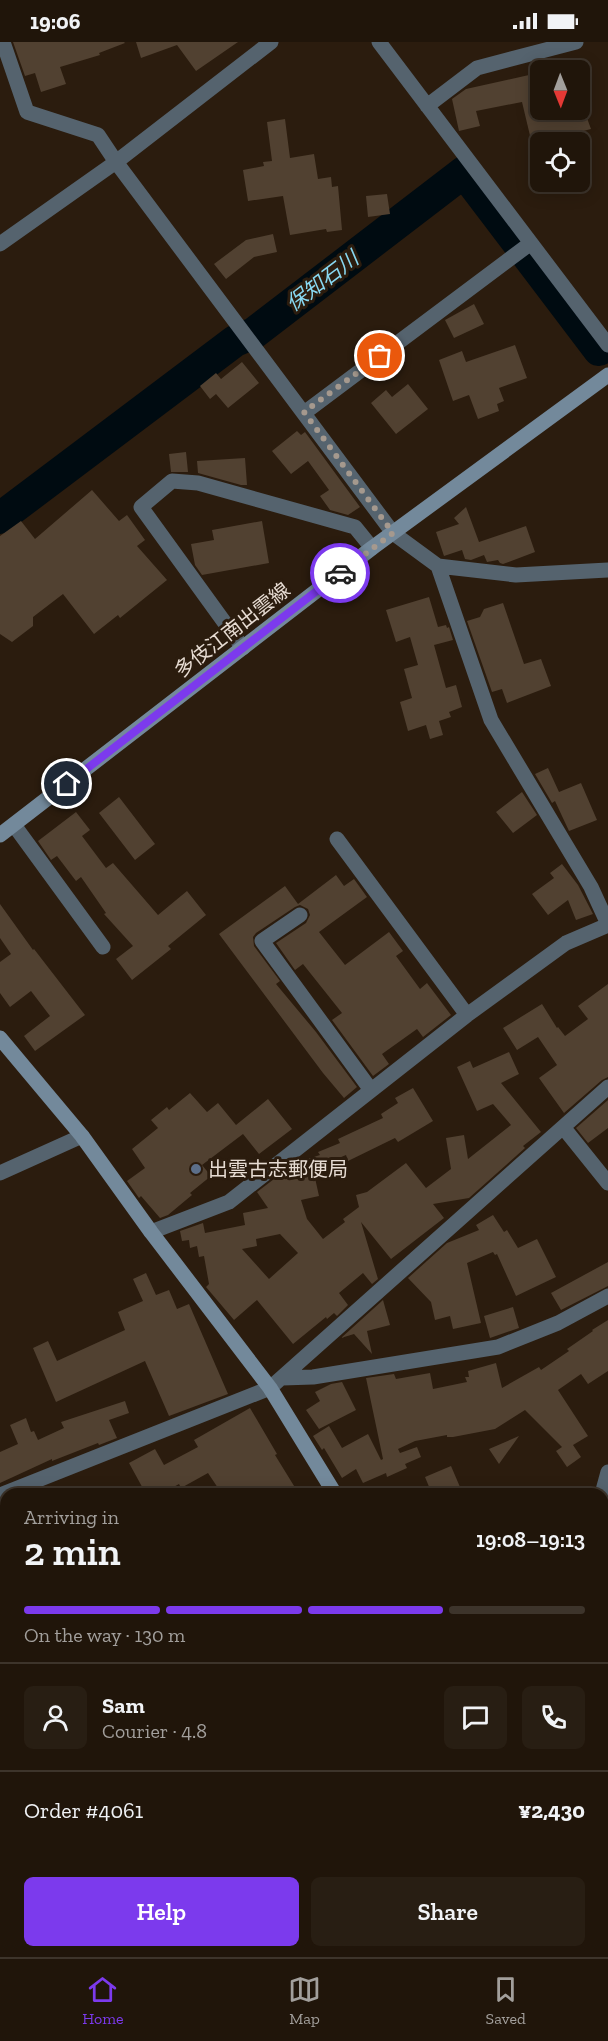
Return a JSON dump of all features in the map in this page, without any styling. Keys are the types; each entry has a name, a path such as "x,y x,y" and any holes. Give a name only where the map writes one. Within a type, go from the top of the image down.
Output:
{"main road":[{"name":"多伎江南出雲線","path":"0,836 372,548 608,375"},
{"path":"0,1038 82,1136 151,1232 270,1388 331,1488"}],"street":[{"path":"3,42 27,112 98,135 393,533 438,566 516,575 608,570"},
{"path":"379,42 608,345"},
{"path":"427,106 477,68 576,42"},
{"path":"0,244 116,162 265,44"},
{"path":"304,412 531,243"},
{"path":"243,648 141,507 172,482 198,483 355,527 372,548"},
{"path":"151,1232 229,1202 467,1015 566,943 608,924 591,887 491,720 438,566"},
{"path":"14,825 103,947"},
{"path":"337,839 467,1015"},
{"path":"300,915 262,941 371,1090"},
{"path":"18,1488 270,1388 608,1087"},
{"path":"563,1127 608,1183"},
{"path":"0,1173 82,1136"},
{"path":"282,1378 313,1377 498,1347 558,1323 608,1296"},
{"path":"604,1488 608,1472"}],"building":[{"path":"13,42 125,43 99,53 100,55 60,67 66,84 41,92 35,73 25,76"},
{"path":"136,42 238,42 196,71 177,45 141,58"},
{"path":"529,75 530,120 588,120 591,129 579,132 530,132 530,136 522,102 476,111 480,126 459,131 452,99 466,89"},
{"path":"285,119 290,158 314,154 318,179 331,177 332,187 338,186 342,230 327,232 326,229 290,235 283,196 248,201 243,170 264,166 263,162 272,161 267,122"},
{"path":"387,194 390,214 368,217 366,196"},
{"path":"273,234 277,252 254,257 226,279 214,264 246,240"},
{"path":"474,304 484,324 454,338 445,320"},
{"path":"515,345 527,378 499,388 504,401 497,404 499,411 478,419 469,395 453,401 439,360 462,351 466,362"},
{"path":"242,362 259,383 228,408 216,394 210,399 200,386 216,373 221,379"},
{"path":"408,384 428,409 396,434 371,403 386,390 392,397"},
{"path":"297,431 301,435 305,432 360,507 348,515 330,510 320,496 329,490 308,461 291,474 272,451"},
{"path":"186,452 188,472 171,472 169,454"},
{"path":"245,458 247,485 198,473 197,461"},
{"path":"92,490 119,521 127,515 145,540 137,546 167,580 120,618 118,615 94,634 63,594 33,617 33,626 12,642 0,634 0,536 21,521 35,539"},
{"path":"466,507 479,542 526,526 535,552 503,564 498,560 487,562 484,555 471,560 465,559 462,550 444,556 436,532 459,524 454,518"},
{"path":"262,521 269,563 202,575 195,565 191,544 214,540 212,530"},
{"path":"429,597 438,627 446,625 447,628 449,627 453,640 434,645 446,688 456,685 462,707 449,712 451,717 439,721 443,735 430,739 426,725 408,731 400,702 412,698 404,669 418,665 410,637 396,642 386,610"},
{"path":"503,603 524,664 541,659 551,686 507,703 502,689 492,692 467,621 480,617 484,609"},
{"path":"548,768 559,792 581,783 597,820 569,831 555,801 552,803 535,774"},
{"path":"522,792 537,815 513,833 496,812"},
{"path":"119,797 155,844 135,860 99,813"},
{"path":"76,812 90,830 82,836 106,868 113,863 158,915 187,891 206,915 168,946 171,949 132,980 116,959 133,946 104,914 106,913 81,877 76,881 57,856 51,860 38,841"},
{"path":"562,864 578,885 593,914 576,920 568,900 548,915 532,894 554,878 550,873"},
{"path":"336,875 344,886 354,879 367,897 319,932 345,965 389,932 403,951 396,956 420,989 427,983 451,1015 423,1037 417,1029 382,1054 389,1064 373,1076 332,1020 342,1013 303,964 295,970 276,943 306,923 310,915 308,909 300,905 295,907 256,933 253,937 254,946 280,981 276,984 357,1087 344,1098 219,934 285,886 298,904"},
{"path":"0,904 85,1015 35,1051 24,1036 50,1016 31,991 10,1007 0,993 0,962 11,954 0,938"},
{"path":"608,984 608,1077 564,1113 539,1078 557,1065 538,1037 517,1050 503,1028 542,1004 557,1028 565,1036 588,1019 578,1006"},
{"path":"509,1052 519,1074 501,1083 541,1132 523,1146 525,1148 469,1198 433,1204 444,1218 391,1259 361,1222 378,1279 372,1284 363,1273 339,1293 348,1305 337,1316 334,1313 327,1319 326,1317 293,1344 257,1300 234,1320 206,1287 209,1284 204,1256 199,1257 197,1246 190,1248 189,1240 182,1241 180,1231 203,1223 205,1233 245,1225 243,1213 268,1208 257,1192 295,1163 320,1155 318,1152 340,1143 338,1139 383,1118 381,1114 398,1103 395,1098 413,1088 433,1121 398,1142 395,1138 348,1161 346,1155 313,1169 319,1196 301,1200 307,1219 323,1239 345,1222 343,1219 359,1207 356,1195 367,1192 406,1163 426,1188 451,1169 446,1138 464,1135 468,1159 511,1125 493,1104 477,1111 457,1067 470,1061 473,1068","holes":["280,1234 298,1253 269,1279 242,1249 257,1246 256,1239"]},
{"path":"190,1093 207,1112 218,1103 236,1125 268,1099 292,1129 259,1154 243,1134 202,1165 211,1176 168,1215 160,1218 141,1196 139,1198 127,1181 145,1168 132,1149 158,1128 151,1120 167,1107 169,1110"},
{"path":"608,1100 608,1128 588,1143 576,1128"},
{"path":"493,1215 504,1232 507,1230 518,1248 537,1239 556,1277 516,1296 497,1254 493,1252 467,1263 481,1323 453,1329 450,1316 435,1320 431,1302 408,1278 447,1243 479,1230 476,1225"},
{"path":"608,1262 608,1286 561,1310 551,1293"},
{"path":"146,1273 156,1295 169,1290 177,1309 189,1304 228,1394 169,1416 145,1361 56,1402 33,1348 48,1341 57,1361 125,1330 118,1312 143,1301 133,1279"},
{"path":"383,1300 390,1325 367,1331 372,1354 354,1334 341,1338"},
{"path":"513,1307 519,1328 490,1338 484,1316"},
{"path":"608,1320 608,1371 588,1384 581,1374 558,1390 588,1436 573,1445 581,1457 567,1467 556,1451 562,1447 525,1410 495,1429 415,1441 398,1449 400,1453 417,1447 421,1457 405,1464 407,1468 387,1477 386,1473 363,1483 356,1469 342,1478 324,1448 322,1450 313,1436 329,1426 342,1448 368,1434 381,1460 383,1459 366,1378 394,1374 396,1379 430,1373 433,1389 467,1382 465,1377 469,1377 468,1371 496,1363 502,1388 539,1367 541,1370"},
{"path":"342,1382 356,1410 319,1429 306,1410 320,1401 315,1392 331,1384"},
{"path":"125,1401 129,1413 109,1420 117,1438 52,1461 52,1459 0,1483 0,1452 18,1444 10,1425 26,1418 31,1432 34,1431 38,1440 64,1428 61,1422"},
{"path":"250,1408 295,1488 218,1488 208,1473 181,1488 179,1484 172,1488 143,1488 129,1463 155,1449 164,1465 198,1447 194,1440"},
{"path":"519,1436 499,1464 489,1449"},
{"path":"451,1466 460,1488 430,1488 425,1477"}],"waterway":[{"name":"保知石川","path":"0,518 235,341 254,333 464,172 599,350"}],"way so far":[{"path":"340,573 393,533 304,412 380,356"}],"place":[{"name":"出雲古志郵便局","path":"196,1169"}],"route":[{"path":"67,784 340,573"}]}
